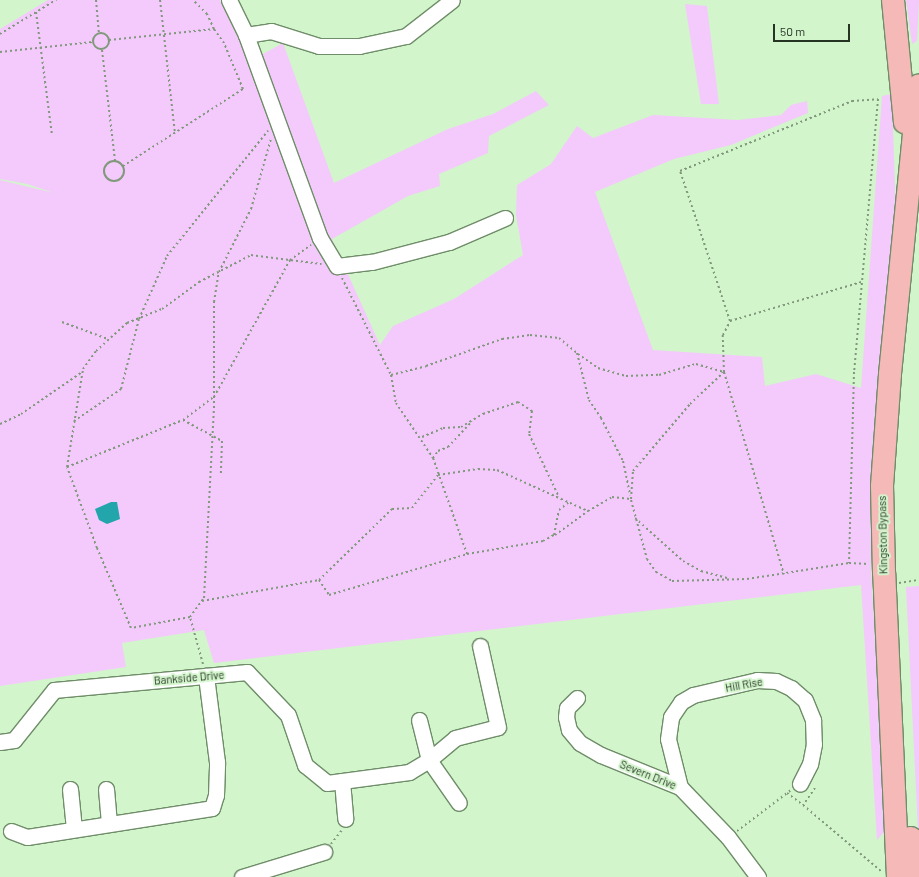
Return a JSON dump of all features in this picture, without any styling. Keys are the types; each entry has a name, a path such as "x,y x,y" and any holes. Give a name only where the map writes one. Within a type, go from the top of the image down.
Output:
{"highway":[{"path":"893,0 904,106 908,193"},
{"path":"908,193 919,85"},
{"name":"Kingston Bypass","path":"898,877 884,564 883,478 908,193"},
{"name":"Kingston Bypass","path":"914,877 908,582 896,478 919,218"}],"street":[{"path":"229,0 246,35 276,121 320,238 337,266 372,262 449,242 505,218"},
{"path":"246,35 270,30 319,46 358,46 406,36 452,0"},
{"path":"428,760 455,738 498,727 480,646"},
{"name":"Bankside Drive","path":"0,742 14,740 54,690 247,672 288,715 305,765 327,783 409,772 428,760"},
{"path":"12,831 27,837 212,808 216,795 217,762 206,676"},
{"name":"Hill Rise","path":"680,787 668,739 671,718 681,702 693,695 758,680 776,681 791,688 805,700 813,720 814,744 807,786"},
{"name":"Severn Drive","path":"577,698 567,708 566,717 569,730 580,743 600,755 680,787 728,837 758,877"},
{"path":"419,720 428,760 459,803"},
{"path":"342,781 346,819"},
{"path":"70,789 74,829"},
{"path":"106,789 109,824"},
{"path":"242,877 324,852"}],"path":[{"path":"0,34 56,0"},
{"path":"96,0 99,33"},
{"path":"160,0 175,133"},
{"path":"123,166 243,89 224,43 214,29 207,14 193,0"},
{"path":"36,12 52,135"},
{"path":"109,40 163,33 214,29"},
{"path":"99,33 106,35 109,40 108,46 102,50 95,48 92,42 94,36 99,33"},
{"path":"0,52 92,42"},
{"path":"102,50 115,161"},
{"path":"784,574 724,372 723,336 730,321 680,171 852,101 878,99 854,372 849,563"},
{"path":"82,372 67,467 131,628 190,617 202,600 210,433 214,397 214,302 219,272 251,209 276,121"},
{"path":"74,421 121,389 140,318 168,256 276,121"},
{"path":"115,161 123,166 125,173 122,178 116,181 110,180 105,175 104,168 108,163 115,161"},
{"path":"67,467 183,420 214,397 290,260 320,238"},
{"path":"0,424 21,414 82,372 96,350 127,322 162,309 199,282 251,255 337,266 390,375 396,403 421,438 433,458 467,554"},
{"path":"730,321 862,282"},
{"path":"62,322 108,339"},
{"path":"390,375 426,366 502,339 530,335 559,338 598,368 626,376 659,375 696,364 724,372"},
{"path":"577,353 589,400 602,418 623,461 630,499 647,559 656,572 672,581 730,579 784,574 849,563 884,564"},
{"path":"630,499 632,471 690,404 724,372"},
{"path":"421,438 443,428 461,427 472,420 518,402 532,411 529,434 559,496"},
{"path":"183,420 210,433 222,441 221,476"},
{"path":"433,458 438,451 448,447 472,420"},
{"path":"202,600 319,580 392,509 412,508 438,475 478,469 497,470 559,496 588,511"},
{"path":"319,580 329,595 467,554 543,541 612,497 630,499"},
{"path":"554,535 558,510 570,501"},
{"path":"635,518 683,561 701,571 730,579"},
{"path":"190,617 206,676"},
{"path":"728,837 787,793 807,786"},
{"path":"803,805 807,786"},
{"path":"787,793 883,874 884,877"},
{"path":"324,852 346,826 346,819"}],"shaded area":[{"path":"48,0 220,0 246,52 247,63 283,43 334,183 448,129 493,114 536,91 549,105 489,136 488,153 439,174 440,186 408,196 332,239 380,345 393,326 454,299 523,255 516,215 517,185 551,164 577,126 593,138 653,115 738,120 781,115 791,105 807,101 808,113 731,145 674,159 595,192 653,350 762,357 765,386 816,374 861,388 882,96 892,94 896,219 873,453 871,569 886,830 877,840 861,585 214,663 204,630 122,643 126,667 0,686 0,180 54,193 27,184 0,179 0,29"},
{"path":"906,0 919,0 917,41 912,44"},
{"path":"685,4 707,6 719,104 701,104"},
{"path":"919,586 919,850 906,587"}],"water":[{"path":"111,502 117,502 120,519 107,524 99,520 95,509"}]}
